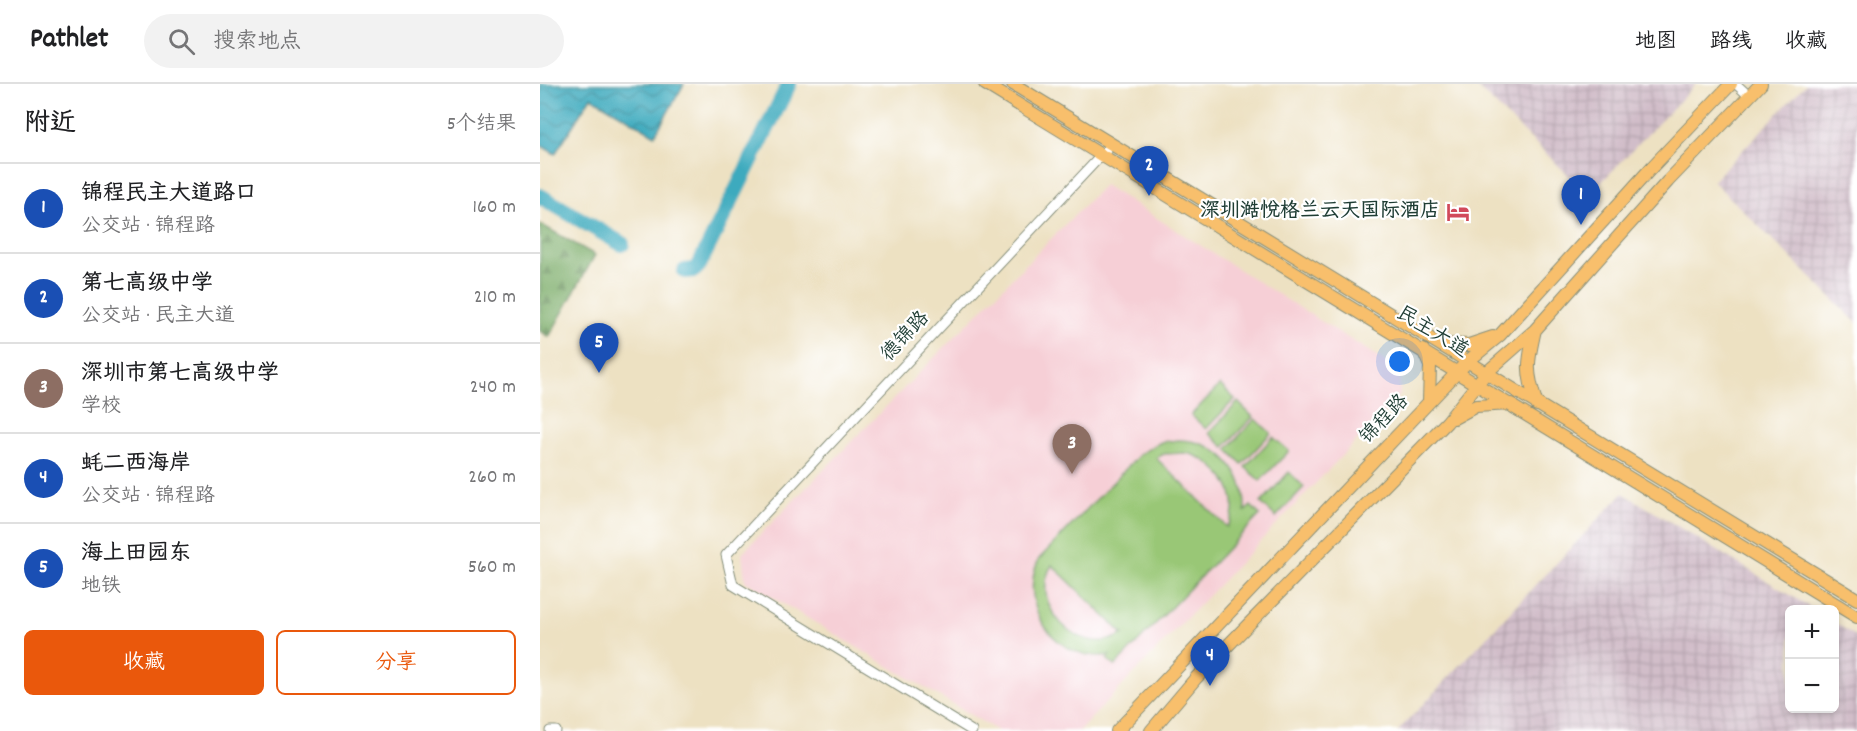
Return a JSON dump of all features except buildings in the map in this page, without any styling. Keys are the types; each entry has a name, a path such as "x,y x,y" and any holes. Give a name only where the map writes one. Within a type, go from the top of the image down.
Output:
{"main road":[{"name":"民主大道","path":"985,84 1857,617"},
{"name":"民主大道","path":"1013,84 1857,599"},
{"name":"锦程路","path":"1117,731 1467,362 1500,335 1653,166 1731,84"},
{"path":"1151,731 1196,678 1447,422 1476,383 1535,330 1668,181 1761,84"},
{"path":"1535,330 1528,360 1529,380 1537,405"},
{"path":"1438,343 1469,345 1500,335"},
{"path":"1423,350 1430,366 1429,402"},
{"path":"1447,422 1476,406 1511,404"}],"street":[{"path":"1737,84 1749,96"},
{"name":"德锦路","path":"972,731 733,585 726,555 1112,144"},
{"path":"550,731 556,731"}],"shaded area":[{"path":"1474,84 1696,84 1589,195"},
{"path":"1806,84 1857,84 1857,323 1713,181"},
{"path":"1104,185 1399,370 1400,395 1079,731 998,731 745,581 742,553"},
{"path":"1623,493 1806,605 1785,605 1785,713 1839,713 1839,626 1857,637 1857,731 1398,731"}],"green space":[{"path":"540,224 595,255 549,337 540,331"},
{"path":"1220,385 1235,399 1206,429 1191,415"},
{"path":"1238,402 1253,417 1224,447 1209,433"},
{"path":"1255,419 1271,433 1242,464 1227,449"},
{"path":"1273,437 1289,451 1260,481 1245,467"},
{"path":"1179,440 1193,442 1218,452 1235,471 1241,483 1245,511 1251,506 1260,515 1115,666 1107,659 1110,655 1091,655 1073,650 1058,641 1046,628 1037,612 1033,595 1033,577 1039,559 1141,453 1161,442","holes":["1185,453 1207,462 1225,480 1231,491 1233,503 1232,515 1227,527 1156,458 1164,454","1052,565 1123,634 1107,640 1091,640 1076,635 1063,625 1053,612 1047,597 1046,581"]},
{"path":"1289,472 1304,487 1276,517 1261,503"}],"water":[{"path":"540,84 684,84 655,135 591,97 555,154 540,145"}],"waterway":[{"path":"685,271 694,270 699,265 789,84"},
{"path":"540,196 622,244"}],"place":[{"name":"第七高级中学","path":"1149,196"},
{"name":"深圳澔悦格兰云天国际酒店","path":"1458,212"},
{"name":"锦程民主大道路口","path":"1581,225"},
{"name":"海上田园东","path":"599,373"},
{"name":"深圳市第七高级中学","path":"1072,474"},
{"name":"蚝二西海岸","path":"1210,686"}]}
